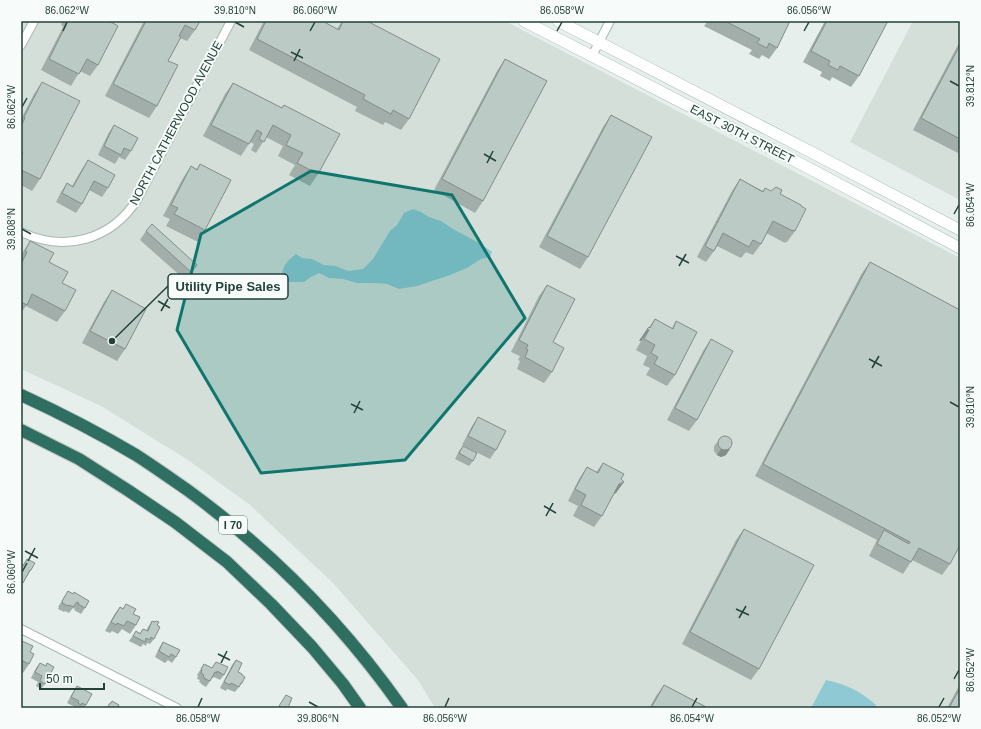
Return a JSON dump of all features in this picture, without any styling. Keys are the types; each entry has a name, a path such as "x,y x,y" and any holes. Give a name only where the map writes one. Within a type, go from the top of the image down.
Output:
{"highway":[{"name":"I 70","path":"21,395 92,430 137,456 207,504 233,525 274,561 313,599 374,670 402,708"},
{"name":"I 70","path":"21,430 79,459 175,522 227,562 271,604 312,647 343,684 360,708"}],"main road":[{"name":"EAST 30TH STREET","path":"524,21 960,248"},
{"name":"EAST 30TH STREET","path":"558,21 960,230"},
{"path":"852,191 859,178"}],"street":[{"path":"21,45 34,21"},
{"name":"NORTH CATHERWOOD AVENUE","path":"24,233 37,239 72,242 91,237 112,227 126,214 138,198 231,21"},
{"path":"592,56 610,21"},
{"path":"21,629 177,708"}],"highlighted area":[{"path":"311,171 452,195 525,318 405,460 261,473 177,330 201,234"}],"shaded area":[{"path":"21,21 505,21 960,258 960,708 435,708 418,680 333,583 250,505 188,460 101,406 21,369"},
{"path":"913,21 960,21 960,200 850,142"}],"water":[{"path":"413,209 441,221 481,244 492,252 490,257 481,259 467,268 450,275 417,286 399,289 387,284 357,283 343,279 329,278 319,273 304,282 282,281 282,272 285,265 289,259 296,254 302,258 312,259 324,265 336,266 348,271 363,269 373,259 390,231 397,225 404,213"},
{"path":"826,680 846,686 858,692 876,705 875,708 811,708"}],"building":[{"path":"68,21 109,21 118,26 98,65 87,59 79,74 49,59"},
{"path":"146,21 200,21 195,30 185,25 179,36 181,37 168,61 178,65 157,106 113,84"},
{"path":"266,21 326,21 326,23 339,30 343,21 367,21 440,59 409,119 393,110 391,114 363,99 365,95 257,39"},
{"path":"725,21 790,21 777,48 769,43 767,48 757,43 760,39"},
{"path":"827,21 888,21 859,76 840,66 838,70 828,65 830,61 811,51"},
{"path":"960,45 960,139 921,118"},
{"path":"505,59 547,81 483,201 442,179"},
{"path":"42,82 80,101 40,179 21,170 21,157 23,153 21,152 21,126"},
{"path":"233,83 282,108 284,105 340,134 318,174 297,163 303,153 286,145 291,135 273,125 264,142 259,139 262,133 257,130 249,144 211,125"},
{"path":"611,115 652,137 588,257 547,236"},
{"path":"114,125 138,138 131,151 124,148 121,155 104,146"},
{"path":"88,160 115,175 108,188 94,181 82,204 62,193 67,183 73,187"},
{"path":"200,164 231,180 205,230 174,214 178,208 171,205 191,166 197,170"},
{"path":"740,179 763,192 765,188 771,191 776,187 782,190 780,194 806,209 795,231 773,221 761,244 753,240 749,247 723,233 714,251 705,246"},
{"path":"152,224 197,265 191,272 146,231"},
{"path":"30,241 54,253 49,262 68,272 62,283 76,290 65,311 32,294 27,305 21,302 21,264 27,252 25,251"},
{"path":"870,262 960,310 960,545 950,564 919,548 911,562 877,544 884,530 909,544 910,542 763,464"},
{"path":"547,285 575,299 553,342 564,348 552,372 525,357 528,350 526,349 528,345 519,340"},
{"path":"112,290 146,309 125,349 90,331"},
{"path":"655,319 673,329 676,321 697,332 675,375 654,364 658,357 651,353 655,345 644,339 649,330 647,329 649,327 650,328"},
{"path":"711,339 733,351 697,420 675,408"},
{"path":"478,417 506,431 496,450 468,436"},
{"path":"722,436 728,436 732,440 732,446 728,450 722,450 718,446 718,440"},
{"path":"463,446 477,453 473,461 459,453"},
{"path":"603,463 624,474 621,479 624,482 619,484 602,516 581,505 586,495 575,489 587,467 598,473"},
{"path":"744,529 814,565 759,669 690,632"},
{"path":"27,559 35,563 23,583 21,582 21,565 23,566"},
{"path":"68,591 73,594 74,592 89,601 85,608 77,602 73,607 62,603"},
{"path":"126,604 136,609 133,614 140,617 136,625 127,621 124,626 117,623 116,625 111,622 120,607 123,609"},
{"path":"152,621 159,622 157,625 160,627 154,639 151,637 150,640 146,638 145,642 133,636 136,631 140,634 143,629 148,631"},
{"path":"22,641 33,646 30,652 34,654 29,664 21,660"},
{"path":"163,642 180,650 176,657 171,654 169,657 159,651"},
{"path":"236,660 242,663 238,672 245,677 239,687 231,683 230,685 224,682"},
{"path":"216,662 228,667 224,675 217,671 210,681 205,679 203,676 204,675 201,673 201,669 204,664 212,668"},
{"path":"40,663 46,666 47,663 54,667 45,684 40,681 42,676 35,672"},
{"path":"664,685 708,708 651,708"},
{"path":"77,686 92,694 86,705 82,703 81,705 78,703 79,701 71,697"},
{"path":"960,688 960,708 949,708"},
{"path":"286,695 292,698 288,708 282,708 279,706"},
{"path":"112,701 119,705 118,707 120,708 107,708"}],"place":[{"name":"Utility Pipe Sales","path":"112,341"}]}
